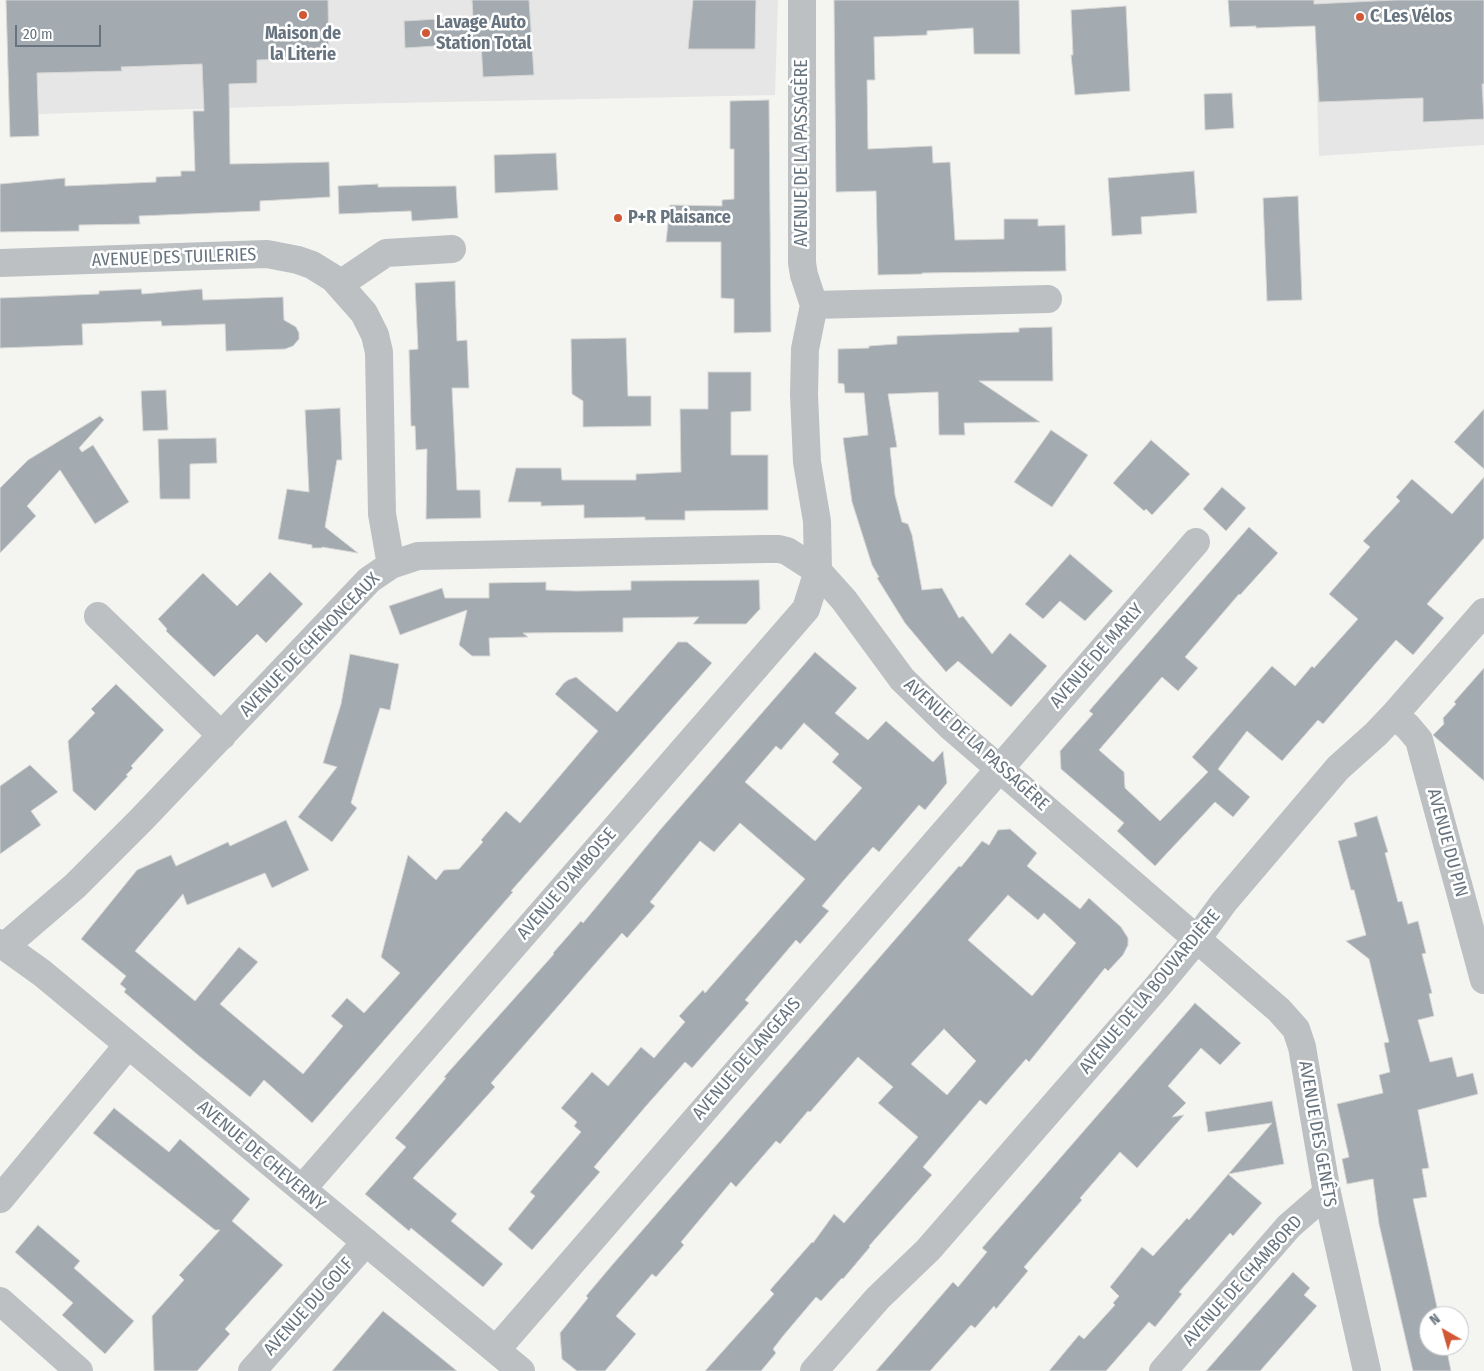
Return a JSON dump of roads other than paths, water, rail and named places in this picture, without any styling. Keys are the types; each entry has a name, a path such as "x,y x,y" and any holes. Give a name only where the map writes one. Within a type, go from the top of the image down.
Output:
{"street":[{"name":"AVENUE DE LA PASSAGÈRE","path":"802,0 802,263 804,276 814,305"},
{"path":"340,284 386,253 452,249"},
{"name":"AVENUE DES TUILERIES","path":"0,264 267,254 283,256 312,265 333,278 356,302 369,322 379,352 382,514 391,565"},
{"path":"818,570 817,521 807,462 804,395 805,349 814,305 1048,299"},
{"name":"AVENUE DE MARLY","path":"999,770 1196,542"},
{"name":"AVENUE DE CHENONCEAUX","path":"3,945 75,886 222,736 369,580 391,565 418,556 779,549 788,551 818,570"},
{"name":"AVENUE DE LA PASSAGÈRE","path":"818,570 844,600 902,679 951,727 1197,939"},
{"name":"AVENUE D'AMBOISE","path":"302,1189 806,609 818,570"},
{"name":"AVENUE DE LA BOUVARDIÈRE","path":"814,1371 878,1298 928,1250 1197,939 1224,902 1338,768 1394,715 1484,612"},
{"path":"98,616 222,736"},
{"name":"AVENUE DU PIN","path":"1394,715 1408,727 1418,740 1479,940 1484,980"},
{"name":"AVENUE DE LANGEAIS","path":"496,1350 999,770"},
{"name":"AVENUE DES GENÊTS","path":"1197,939 1279,1010 1296,1029 1302,1046 1327,1193 1367,1371"},
{"name":"AVENUE DE CHEVERNY","path":"3,945 42,973 521,1371"},
{"path":"0,1198 128,1045"},
{"name":"AVENUE DE CHAMBORD","path":"1163,1371 1289,1226 1327,1193"},
{"name":"AVENUE DU GOLF","path":"252,1371 366,1242"},
{"path":"0,1301 79,1371"}],"place":[{"name":"Maison de la Literie","path":"303,15"},
{"name":"C Les Vélos","path":"1360,17"},
{"name":"Lavage Auto Station Total","path":"426,33"},
{"name":"P+R Plaisance","path":"618,218"}]}
